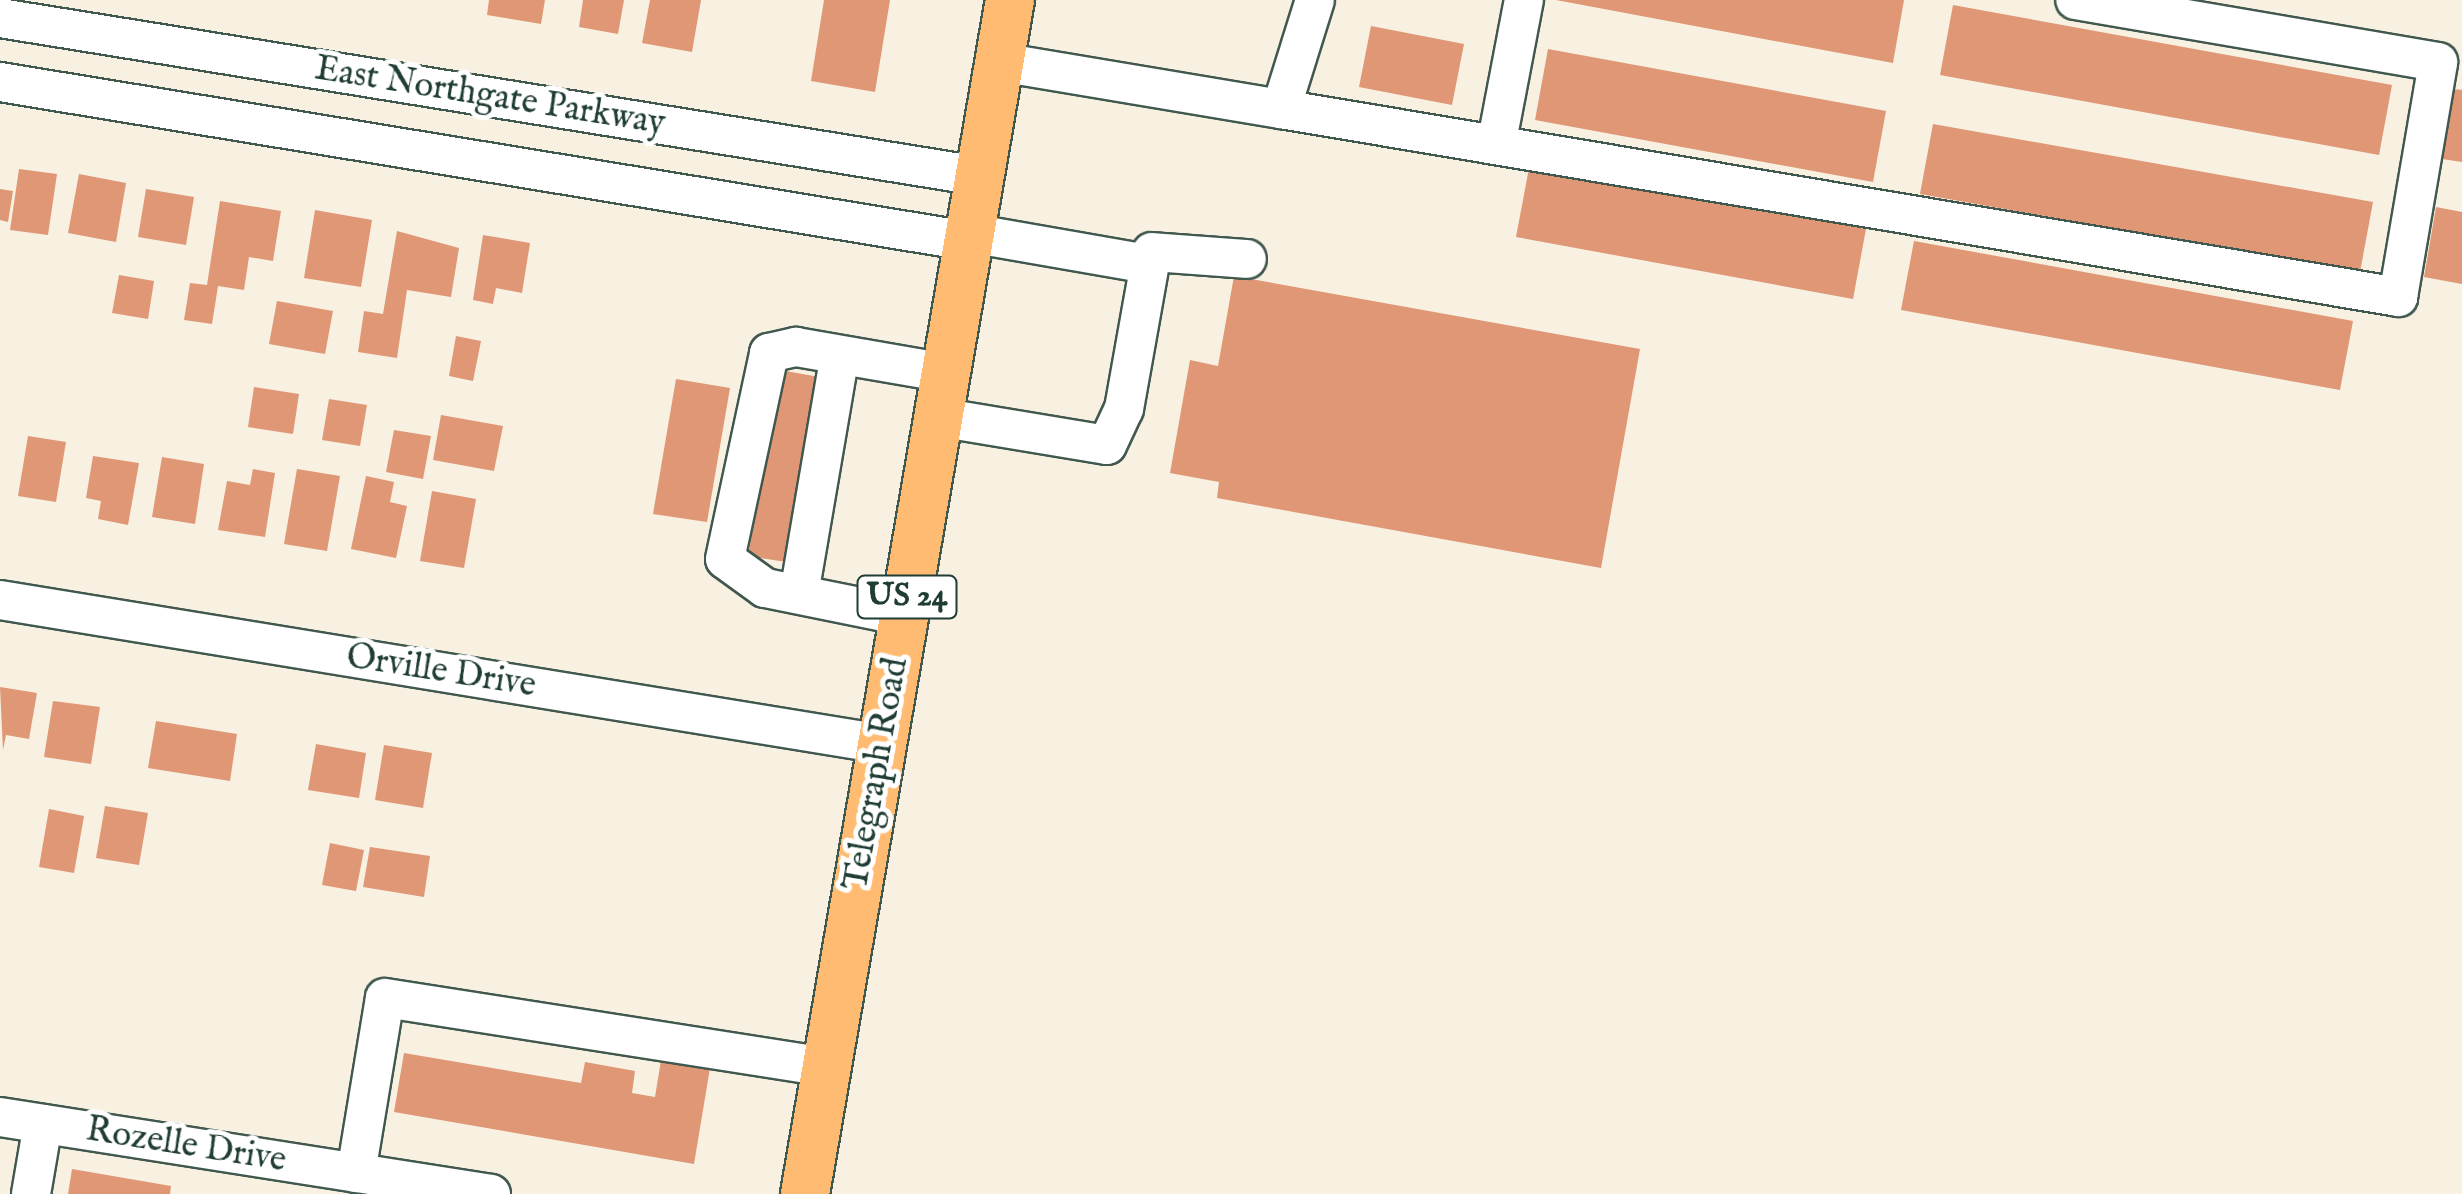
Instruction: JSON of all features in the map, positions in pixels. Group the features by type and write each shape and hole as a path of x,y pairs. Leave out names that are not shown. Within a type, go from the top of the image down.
{"main road":[{"name":"Telegraph Road","path":"805,1194 1010,0"}],"street":[{"path":"1280,109 1315,0"},
{"path":"1497,141 1524,0"},
{"path":"999,62 1497,141 2398,297 2438,62 2075,0"},
{"name":"East Northgate Parkway","path":"0,18 979,176"},
{"name":"East Northgate Parkway","path":"0,82 1148,264"},
{"path":"904,616 799,594 740,576 725,558 759,371 769,353 796,348 840,355 942,395 1107,445 1124,409 1152,252 1169,248 1247,260"},
{"path":"799,594 840,355"},
{"name":"Orville Drive","path":"0,600 882,744"},
{"path":"356,1173 385,998 827,1067"},
{"name":"Rozelle Drive","path":"0,1118 491,1194"},
{"path":"32,1194 43,1124"}],"building":[{"path":"489,0 545,0 541,24 487,15"},
{"path":"583,0 624,0 618,34 579,27"},
{"path":"650,0 701,0 692,52 642,43"},
{"path":"824,0 890,0 875,92 811,81"},
{"path":"1556,0 1904,0 1893,63"},
{"path":"1953,5 2392,85 2379,155 1940,75"},
{"path":"1371,26 1464,44 1452,105 1359,87"},
{"path":"1548,49 1886,111 1873,182 1535,120"},
{"path":"2454,89 2462,90 2462,162 2442,159"},
{"path":"1933,124 2373,202 2360,272 1920,194"},
{"path":"1529,168 1866,229 1853,299 1516,237"},
{"path":"19,169 57,174 48,235 10,230"},
{"path":"79,174 126,183 116,242 68,233"},
{"path":"0,189 13,191 8,222 0,220"},
{"path":"146,189 194,197 186,245 138,237"},
{"path":"220,201 281,211 273,261 249,257 244,290 218,286 212,324 184,320 190,283 207,285"},
{"path":"2436,207 2462,212 2462,284 2424,277"},
{"path":"315,210 372,220 361,287 304,278"},
{"path":"397,231 459,248 451,297 407,290 397,358 358,352 364,311 383,314"},
{"path":"483,235 530,243 522,293 496,288 493,304 473,300"},
{"path":"1914,241 2353,321 2340,390 1901,310"},
{"path":"119,275 154,281 148,319 112,313"},
{"path":"1234,276 1640,349 1601,568 1217,498 1219,482 1170,473 1190,360 1218,366"},
{"path":"277,301 333,311 325,354 269,344"},
{"path":"456,336 481,341 473,381 449,376"},
{"path":"780,370 825,378 793,563 748,556"},
{"path":"676,379 730,388 707,522 653,514"},
{"path":"254,387 299,394 293,434 248,427"},
{"path":"329,399 367,405 360,446 322,440"},
{"path":"441,415 503,426 494,471 433,460"},
{"path":"394,430 431,436 423,479 386,472"},
{"path":"28,436 66,442 56,502 18,496"},
{"path":"93,456 139,463 128,525 98,519 101,501 86,498"},
{"path":"162,457 204,464 195,524 152,517"},
{"path":"253,469 275,473 265,537 218,530 227,481 250,485"},
{"path":"297,469 340,476 327,551 284,544"},
{"path":"366,476 394,482 390,502 407,506 396,558 351,549"},
{"path":"432,491 476,499 464,568 420,561"},
{"path":"0,687 37,693 29,739 6,735 3,750"},
{"path":"53,701 100,707 91,764 44,757"},
{"path":"156,721 237,734 230,781 148,768"},
{"path":"316,744 366,753 359,798 308,790"},
{"path":"384,745 432,753 423,808 375,800"},
{"path":"105,806 148,813 139,865 96,858"},
{"path":"49,809 84,816 74,873 39,867"},
{"path":"330,843 364,850 356,891 322,885"},
{"path":"370,847 430,856 424,897 363,887"},
{"path":"663,1048 712,1056 694,1164 394,1112 404,1053 581,1083 585,1062 635,1071 632,1093 655,1097"},
{"path":"72,1169 171,1186 170,1194 68,1194"}]}
